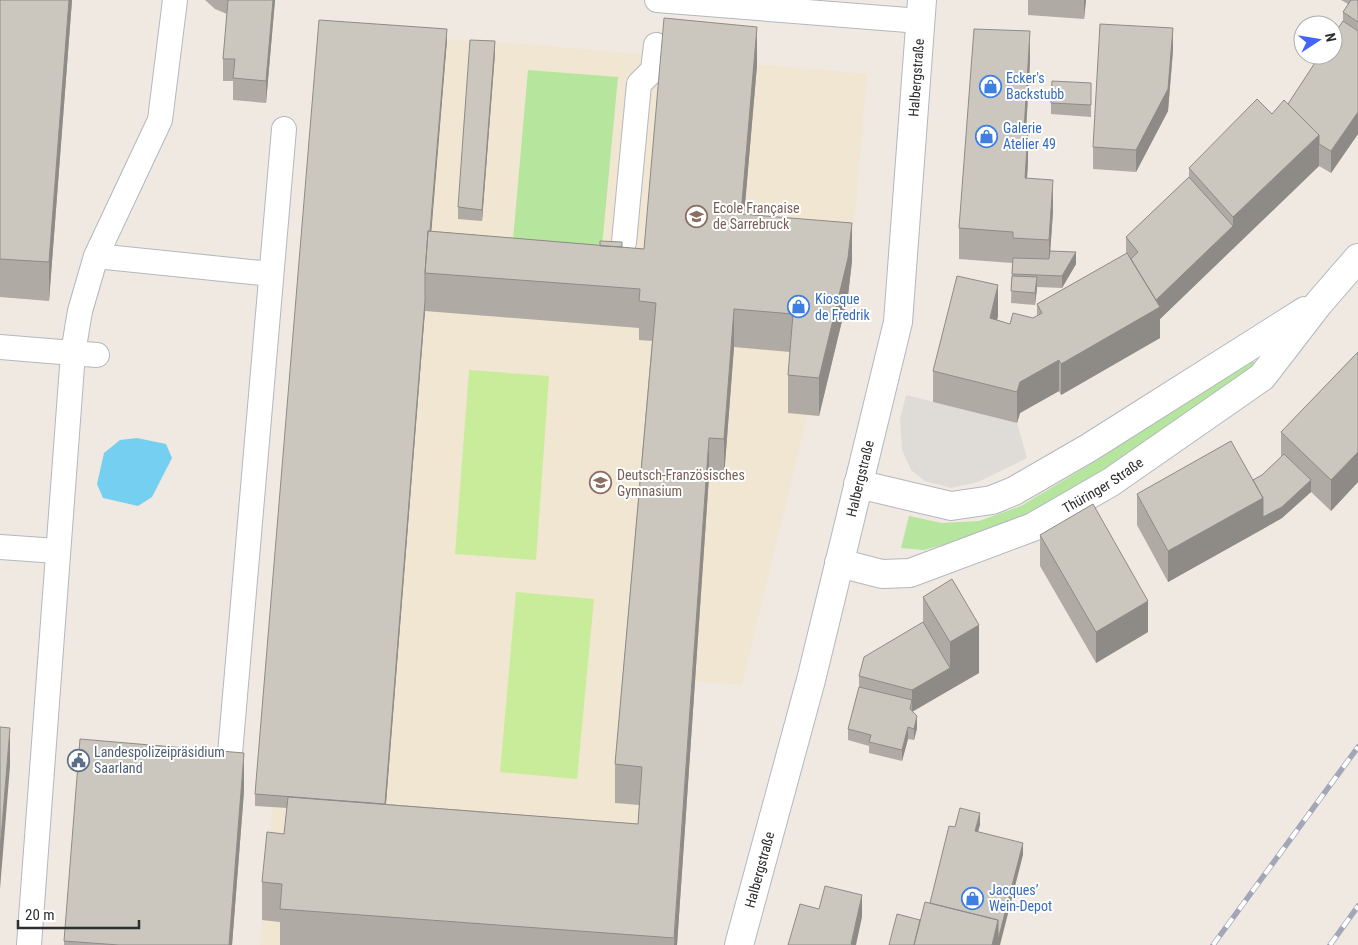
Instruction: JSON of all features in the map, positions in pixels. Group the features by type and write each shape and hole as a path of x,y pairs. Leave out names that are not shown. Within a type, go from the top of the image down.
{"street":[{"name":"Halbergstraße","path":"739,945 811,680 898,322 921,10"},
{"name":"Thüringer Straße","path":"839,563 882,574 910,574 1033,526 1111,482 1262,377 1319,303 1358,258"},
{"name":"Thüringer Straße","path":"858,484 951,506 992,500 1014,491 1090,447 1319,303"}],"lane":[{"path":"30,945 57,551 73,352 80,311 96,256 160,120 175,0"},
{"path":"657,0 921,10"},
{"path":"624,242 638,84 653,70 656,44"},
{"path":"229,766 284,129"},
{"path":"96,256 271,274"},
{"path":"0,347 97,355"},
{"path":"0,547 57,551"}],"shaded area":[{"name":"Deutsch-Französisches Gymnasium","path":"447,40 524,44 867,74 848,296 819,416 807,416 742,685 694,681 676,945 260,945 272,808 385,816"},
{"path":"906,395 1017,423 1027,458 978,482 951,488 925,481 911,470 902,450 900,419"}],"green space":[{"path":"528,70 618,77 602,246 513,240"},
{"path":"1251,358 1256,365 1104,470 1024,516 950,543 924,550 901,548 909,516 942,523 979,521 1021,506 1099,459"},
{"path":"469,370 549,376 536,560 455,554"},
{"path":"516,592 594,599 577,779 500,772"}],"water":[{"path":"137,438 166,444 172,458 152,497 138,506 103,498 97,484 104,453 120,440"}],"building":[{"path":"0,0 69,0 49,262 0,259"},
{"path":"228,0 273,0 266,81 233,78 235,59 223,59"},
{"path":"1351,0 1358,0 1358,22 1343,12"},
{"path":"664,18 757,27 741,214 852,223 848,258 819,378 788,375 793,314 734,309 724,439 709,438 674,938 280,909 282,884 262,882 267,832 284,834 288,797 638,824 642,767 615,764 656,303 639,301 640,289 425,273 428,231 644,249"},
{"path":"319,20 447,29 430,231 428,231 425,301 385,804 255,794"},
{"path":"1343,21 1358,31 1358,112 1331,151 1319,144 1319,135 1288,104 1313,65 1343,65"},
{"path":"1100,24 1173,28 1168,89 1136,150 1093,147"},
{"path":"974,29 1030,31 1024,131 1028,131 1025,178 1053,180 1049,240 1013,238 1013,232 959,228"},
{"path":"470,40 495,41 482,210 458,207"},
{"path":"1052,81 1091,83 1091,105 1051,103"},
{"path":"1257,99 1272,114 1284,100 1319,135 1233,217 1189,168"},
{"path":"1189,177 1233,226 1156,300 1131,259 1138,252 1126,237"},
{"path":"600,241 622,242 622,247 600,246"},
{"path":"1050,251 1076,252 1062,276 1012,274 1013,258 1049,259"},
{"path":"1127,253 1160,307 1061,364 1059,360 1020,382 1017,392 933,371 957,276 998,285 990,318 1010,324 1013,313 1033,318 1042,313 1037,304"},
{"path":"1012,276 1037,277 1035,293 1011,291"},
{"path":"1358,352 1358,452 1331,480 1281,432"},
{"path":"1231,441 1263,498 1168,551 1137,494"},
{"path":"1284,454 1311,480 1282,507 1263,517 1263,498 1253,480 1262,475"},
{"path":"1093,504 1148,601 1096,632 1040,535"},
{"path":"952,579 979,625 950,642 923,597"},
{"path":"923,622 950,668 912,690 859,676 864,657"},
{"path":"859,687 912,700 910,709 917,716 914,729 908,727 902,750 869,742 871,735 848,729"},
{"path":"0,727 10,728 0,851"},
{"path":"80,739 244,753 229,945 119,945 64,941"},
{"path":"960,808 980,813 975,831 1023,843 998,940 998,920 930,903 949,826 955,827"},
{"path":"825,886 862,895 851,944 853,945 788,945 800,904 819,909"},
{"path":"925,902 998,920 992,945 914,945"},
{"path":"897,914 920,920 914,945 889,945"}],"railway":[{"path":"1213,945 1358,747"},
{"path":"1330,945 1358,906"}],"place":[{"name":"Ecker's Backstubb","path":"990,86"},
{"name":"Galerie Atelier 49","path":"987,136"},
{"name":"Ecole Française de Sarrebruck","path":"697,216"},
{"name":"Kiosque de Fredrik","path":"799,307"},
{"name":"Deutsch-Französisches Gymnasium","path":"601,483"},
{"name":"Landespolizeipräsidium Saarland","path":"78,760"},
{"name":"Jacques’ Wein-Depot","path":"973,898"}]}
